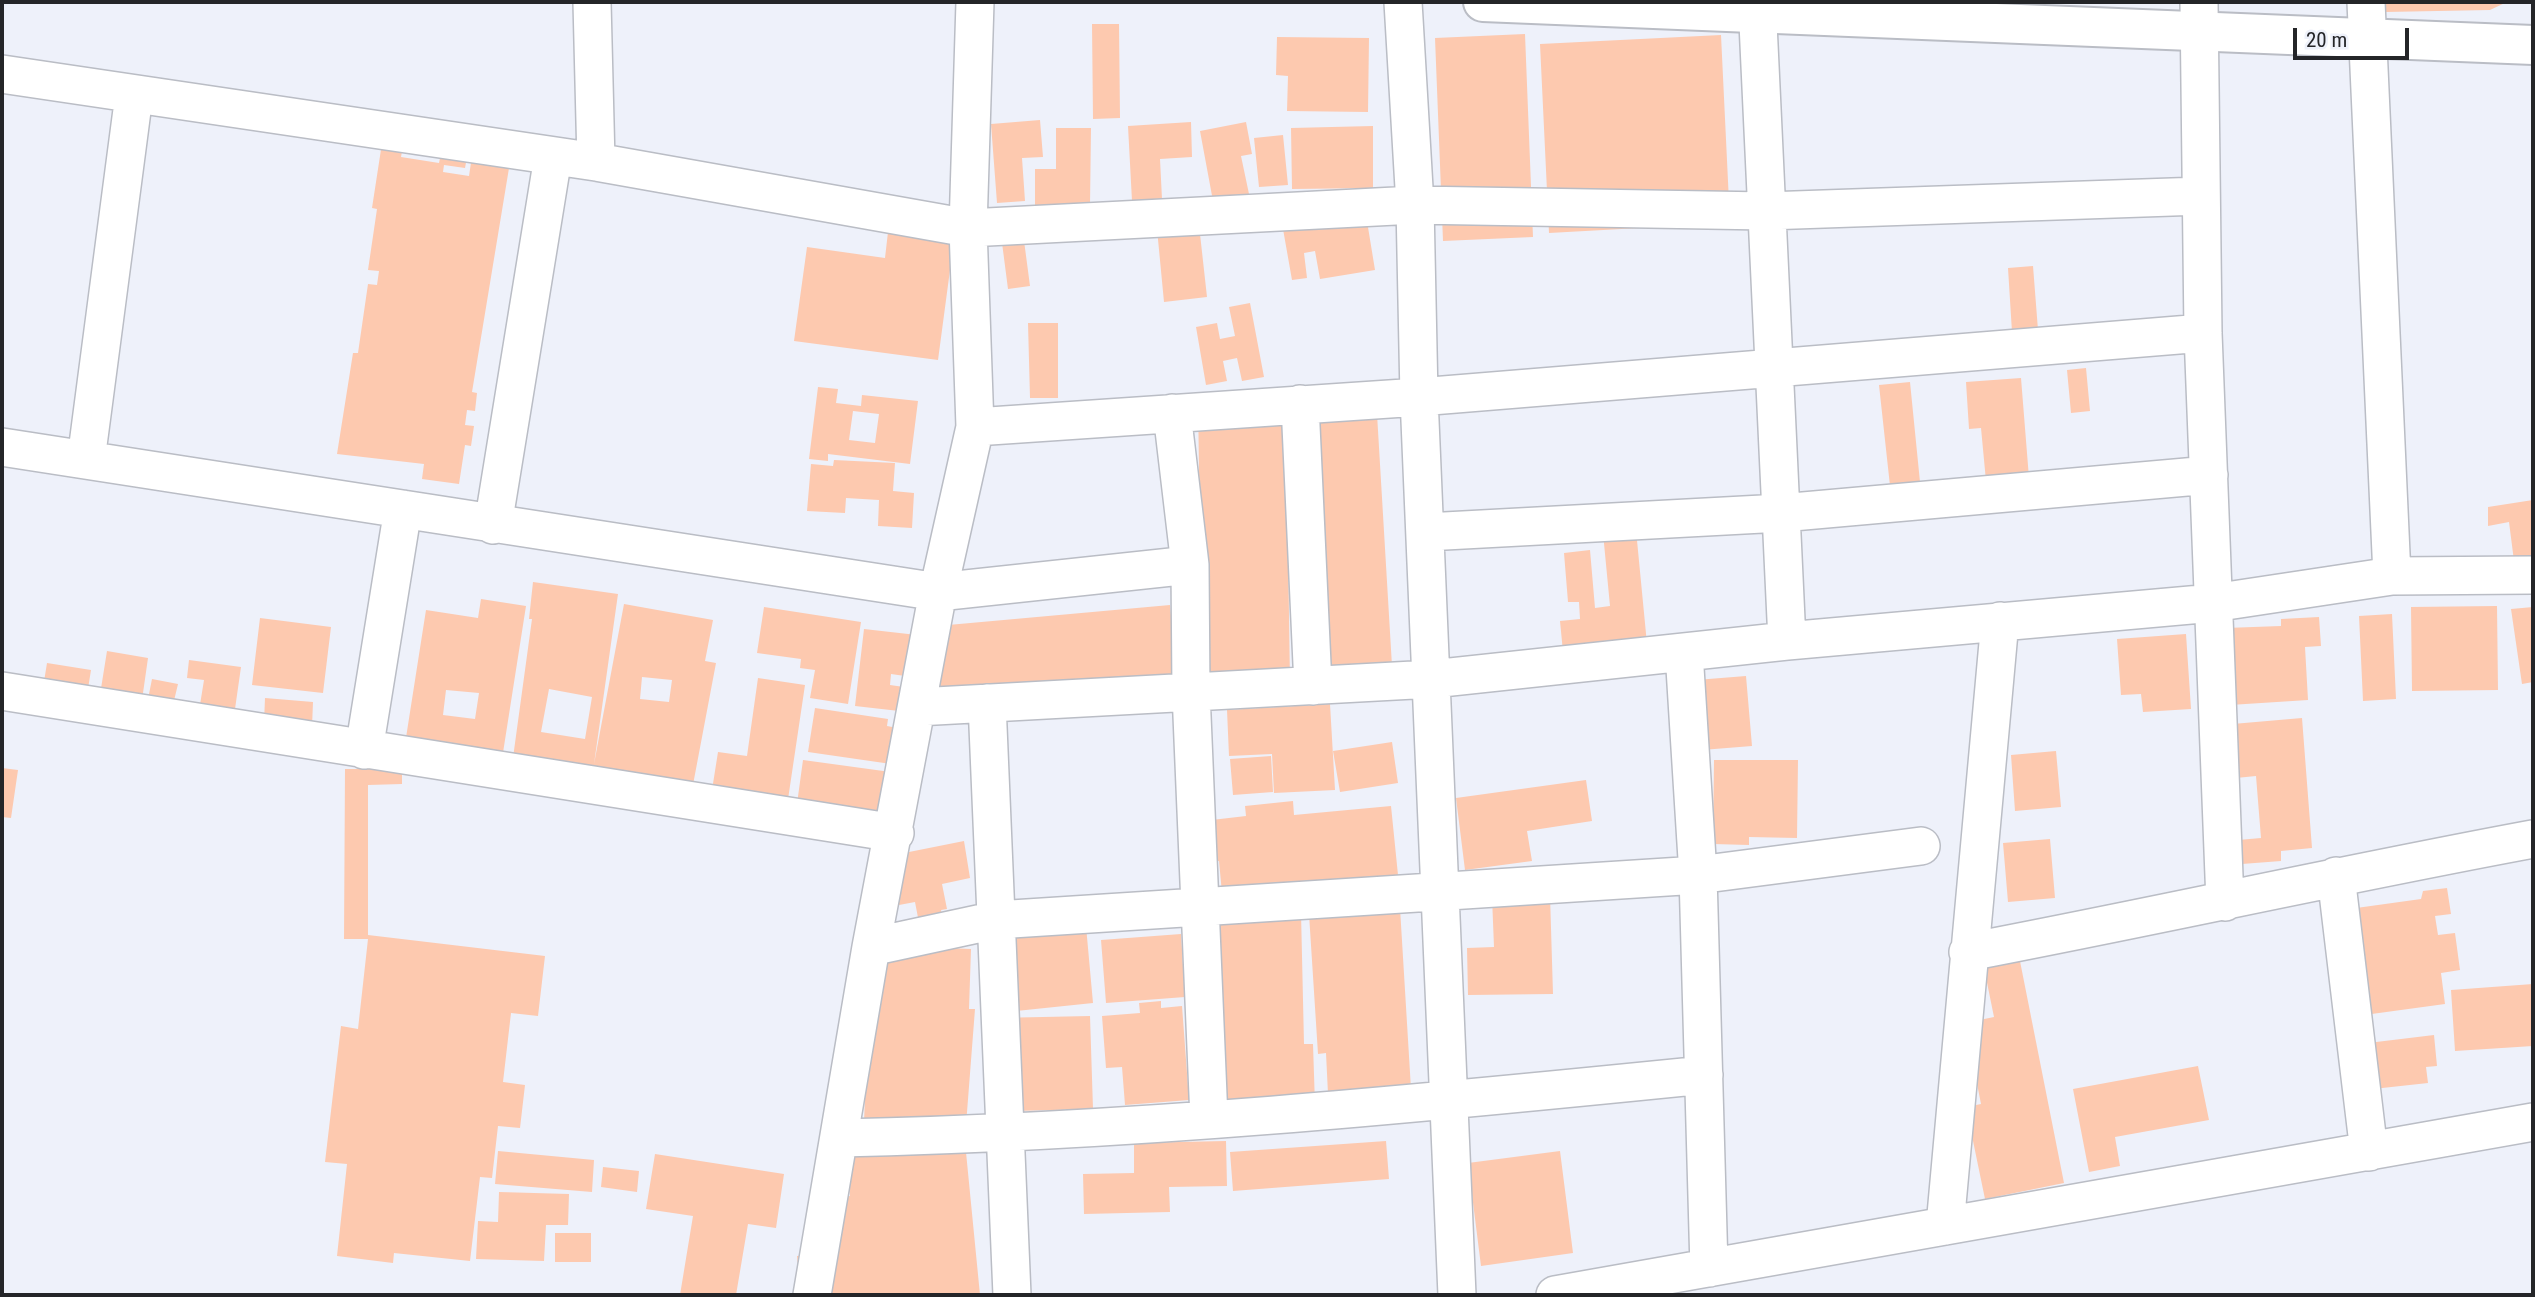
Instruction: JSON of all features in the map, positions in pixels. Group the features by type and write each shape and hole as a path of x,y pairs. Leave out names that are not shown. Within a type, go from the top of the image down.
{"street":[{"path":"592,2 596,162"},
{"path":"812,1295 871,947 895,833 938,592 975,427 968,228 975,2"},
{"path":"1404,2 1415,205 1419,397 1457,1295"},
{"path":"1483,2 2366,20 2533,45"},
{"path":"1757,7 1787,641"},
{"path":"2199,17 2203,333 2225,902"},
{"path":"2366,20 2392,576"},
{"path":"2,74 596,162 968,228 1415,205 1766,211 2201,196"},
{"path":"86,460 134,95"},
{"path":"493,525 553,157"},
{"path":"975,427 1419,397 2203,333"},
{"path":"1300,404 1313,686"},
{"path":"1172,413 1190,565 1191,692 1209,1119"},
{"path":"2,447 938,592 1190,565"},
{"path":"1426,532 1781,513 2209,475"},
{"path":"364,750 403,509"},
{"path":"917,707 1432,680 1787,641 2213,603 2392,576 2533,575"},
{"path":"1945,1226 2000,621"},
{"path":"1684,652 1698,875 1709,1268"},
{"path":"2,691 895,833"},
{"path":"988,703 1012,1295"},
{"path":"1968,952 2225,902 2336,876 2533,839"},
{"path":"871,947 996,920 1698,875 1921,846"},
{"path":"2336,876 2369,1152"},
{"path":"840,1138 1005,1135 1449,1100 1704,1075"},
{"path":"1555,1295 2533,1122"}],"building":[{"path":"2385,2 2507,2 2490,10 2385,12"},
{"path":"1092,24 1119,24 1120,118 1093,119"},
{"path":"1525,34 1533,237 1443,241 1435,38"},
{"path":"1721,35 1730,223 1549,233 1540,44"},
{"path":"1277,37 1369,38 1368,112 1287,111 1288,76 1276,75"},
{"path":"1040,120 1043,157 1022,158 1025,201 997,203 991,124"},
{"path":"1191,122 1192,157 1160,159 1162,199 1132,201 1128,126"},
{"path":"1246,122 1252,154 1241,156 1249,194 1213,201 1200,131"},
{"path":"1373,126 1373,188 1292,189 1291,128"},
{"path":"1056,128 1091,128 1090,205 1035,206 1035,169 1056,169"},
{"path":"1283,135 1288,185 1259,187 1254,138"},
{"path":"382,143 403,146 401,157 439,163 441,153 467,157 465,168 444,165 443,172 469,176 472,156 510,162 472,392 477,393 475,411 467,410 465,425 474,426 471,446 465,445 459,484 422,479 424,464 337,454 353,353 358,353 368,284 377,285 379,271 368,270 377,209 372,208"},
{"path":"1366,215 1375,270 1320,279 1315,251 1304,253 1307,278 1292,280 1283,229"},
{"path":"1199,225 1207,297 1164,302 1157,229"},
{"path":"888,232 954,240 938,360 794,341 807,247 885,258"},
{"path":"1023,233 1030,286 1008,289 1001,235"},
{"path":"2033,266 2038,330 2012,332 2008,268"},
{"path":"1250,303 1264,377 1242,381 1237,358 1223,361 1227,381 1206,385 1196,327 1217,323 1220,339 1235,336 1229,307"},
{"path":"1028,323 1058,323 1058,398 1030,398"},
{"path":"2086,368 2090,411 2071,413 2067,370"},
{"path":"2021,378 2029,478 1986,481 1981,428 1969,429 1966,382"},
{"path":"1910,382 1921,492 1891,495 1879,385"},
{"path":"818,387 838,389 836,403 861,406 862,395 918,401 910,464 828,454 828,461 809,459","holes":["853,411 879,414 875,443 849,440"]},
{"path":"1376,397 1392,666 1307,671 1291,403"},
{"path":"1198,399 1286,413 1290,683 1202,684"},
{"path":"834,460 895,463 893,491 914,493 912,528 878,526 879,500 846,498 845,513 807,511 811,464 833,466"},
{"path":"2533,500 2533,560 2514,561 2509,522 2488,526 2488,507"},
{"path":"1636,530 1647,644 1563,652 1560,621 1580,619 1579,602 1568,602 1564,553 1590,550 1595,608 1610,606 1603,533"},
{"path":"533,582 618,594 594,764 624,604 713,620 705,661 716,663 692,790 512,765 532,619 529,619","holes":["642,677 672,680 669,702 640,699","549,689 592,697 585,739 541,732"]},
{"path":"481,599 526,606 502,759 405,744 426,610 478,618","holes":["446,690 479,693 475,719 443,715"]},
{"path":"1170,605 1178,692 933,715 926,627"},
{"path":"2497,606 2498,690 2412,691 2411,607"},
{"path":"764,607 861,622 848,704 810,698 815,670 800,668 801,659 757,653"},
{"path":"2533,607 2533,682 2522,684 2511,609"},
{"path":"2392,614 2396,699 2363,701 2359,616"},
{"path":"2319,617 2321,646 2305,647 2308,700 2230,705 2226,628 2281,626 2281,619"},
{"path":"260,618 331,627 323,693 252,685"},
{"path":"864,629 917,635 912,677 891,674 890,685 911,688 908,712 855,706"},
{"path":"2186,634 2191,709 2143,712 2141,694 2121,695 2117,639"},
{"path":"107,651 148,658 141,707 99,701"},
{"path":"189,660 241,667 234,716 199,711 204,680 187,678"},
{"path":"47,663 91,670 86,701 42,694"},
{"path":"1746,676 1752,746 1702,750 1696,680"},
{"path":"758,678 805,685 787,806 712,790 718,752 747,756"},
{"path":"152,679 178,684 172,709 147,704"},
{"path":"265,698 313,702 312,727 264,723"},
{"path":"1330,704 1335,790 1274,793 1272,754 1229,756 1227,710"},
{"path":"815,708 888,719 887,726 903,729 898,765 808,752"},
{"path":"2302,718 2312,848 2281,851 2281,861 2229,865 2227,841 2261,838 2256,776 2226,779 2221,725"},
{"path":"1392,742 1398,783 1340,792 1333,751"},
{"path":"2056,751 2061,807 2015,811 2011,755"},
{"path":"1271,756 1273,792 1233,795 1230,759"},
{"path":"803,760 898,773 890,824 796,811"},
{"path":"1714,760 1798,760 1797,838 1749,837 1749,845 1713,844"},
{"path":"2,768 18,770 11,818 2,817"},
{"path":"345,769 402,769 402,784 368,785 368,935 545,956 538,1016 511,1013 503,1082 525,1085 520,1128 498,1126 492,1178 480,1177 470,1261 394,1253 393,1263 337,1256 347,1164 325,1162 341,1026 358,1029 368,939 344,939"},
{"path":"1586,780 1592,821 1527,831 1532,861 1465,870 1456,798"},
{"path":"1293,801 1294,815 1391,806 1398,875 1222,893 1219,861 1207,863 1203,821 1246,816 1245,806"},
{"path":"2050,839 2055,898 2008,902 2003,843"},
{"path":"964,841 970,878 942,884 947,909 941,910 944,923 920,928 915,902 899,905 889,856"},
{"path":"2447,888 2451,914 2435,916 2438,935 2455,933 2460,970 2441,973 2445,1004 2357,1016 2342,910 2421,899 2423,891"},
{"path":"1550,895 1553,994 1468,995 1467,948 1494,947 1492,897"},
{"path":"1400,908 1411,1089 1328,1094 1326,1053 1318,1054 1309,914"},
{"path":"1301,912 1304,1044 1313,1044 1315,1105 1219,1107 1214,915"},
{"path":"1086,926 1093,1003 997,1013 990,936"},
{"path":"1181,934 1185,997 1106,1003 1101,940"},
{"path":"872,945 971,949 969,1009 975,1009 966,1125 864,1121"},
{"path":"2017,946 2064,1183 1985,1199 1966,1107 1981,1104 1965,1023 1994,1017 1981,953"},
{"path":"2533,984 2533,1046 2455,1051 2451,990"},
{"path":"1161,1001 1161,1008 1182,1006 1189,1100 1125,1105 1122,1067 1106,1068 1102,1016 1140,1013 1139,1003"},
{"path":"1090,1016 1093,1109 1014,1111 995,1018"},
{"path":"2434,1035 2437,1066 2426,1067 2428,1083 2373,1089 2368,1043"},
{"path":"2198,1066 2209,1120 2115,1137 2120,1166 2089,1172 2073,1089"},
{"path":"1226,1141 1227,1186 1169,1187 1170,1212 1084,1214 1083,1174 1134,1173 1134,1143"},
{"path":"1386,1141 1389,1179 1233,1191 1230,1152"},
{"path":"965,1142 980,1295 801,1295 797,1256 836,1253 830,1198 850,1196 845,1154"},
{"path":"498,1151 594,1160 592,1192 495,1184"},
{"path":"1560,1151 1573,1253 1481,1266 1468,1163"},
{"path":"655,1154 784,1174 776,1228 748,1224 736,1295 680,1295 693,1216 646,1209"},
{"path":"603,1167 639,1171 637,1192 601,1187"},
{"path":"499,1192 569,1194 568,1225 546,1225 544,1261 476,1259 478,1221 498,1222"},
{"path":"555,1233 591,1233 591,1262 555,1262"}]}
